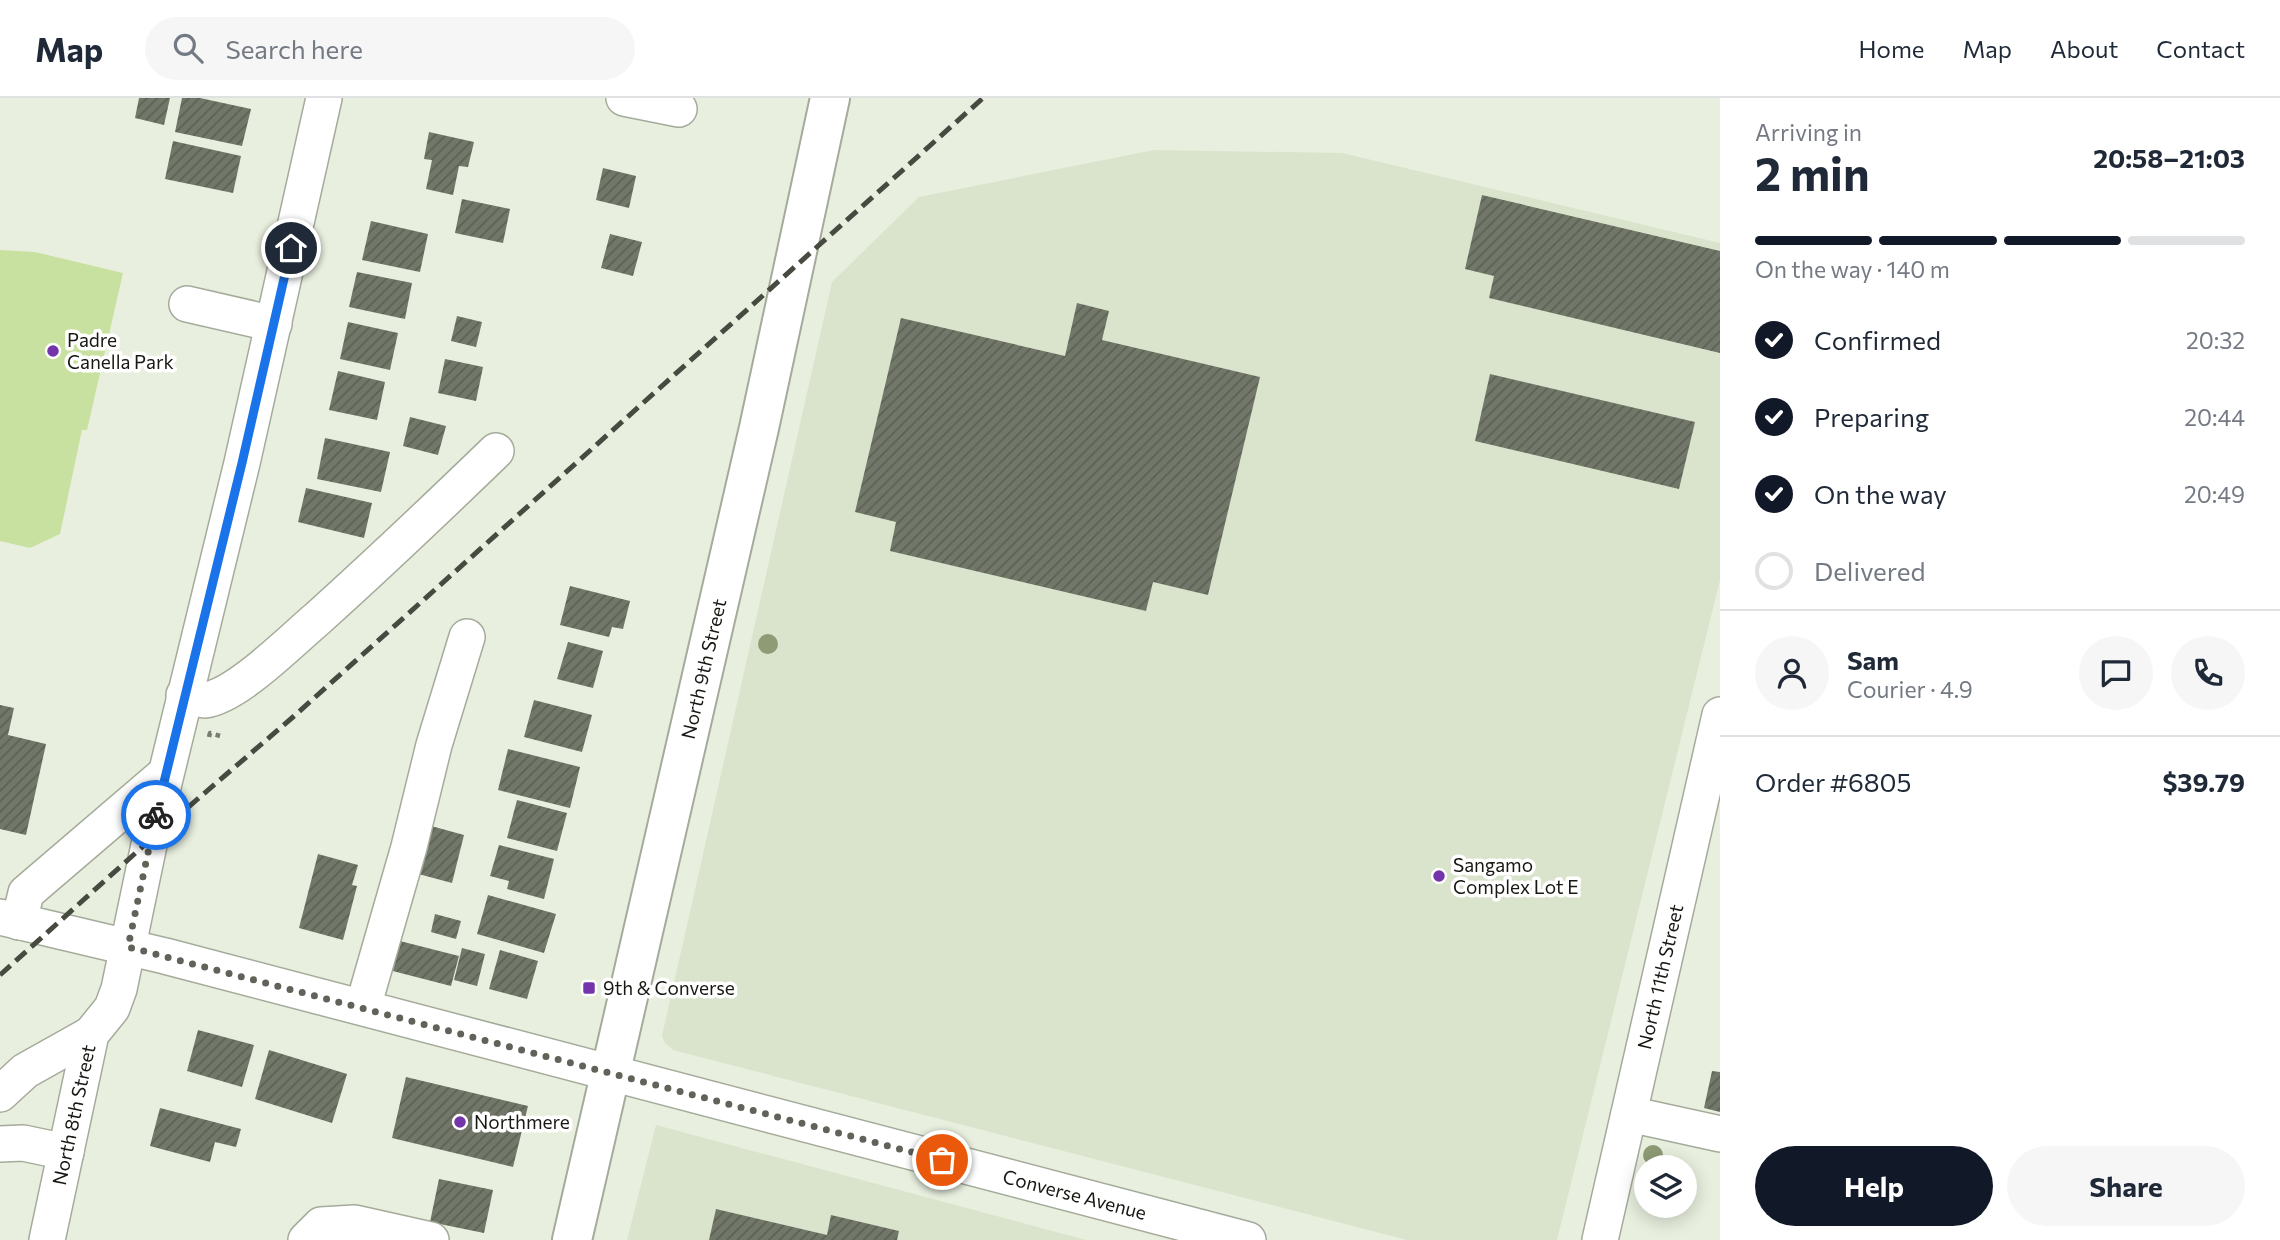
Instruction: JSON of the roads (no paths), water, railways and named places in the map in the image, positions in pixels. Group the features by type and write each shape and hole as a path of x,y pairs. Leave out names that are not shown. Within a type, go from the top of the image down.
{"main road":[{"name":"North 9th Street","path":"572,1240 759,428 830,98"}],"street":[{"name":"North 8th Street","path":"47,1240 91,1034 111,1008 119,989 165,774 274,324 324,98"},
{"path":"624,98 679,109"},
{"path":"187,304 274,324"},
{"path":"184,695 204,700 218,695 236,686 265,664 379,563 496,451"},
{"path":"363,1007 409,847 434,745 467,637"},
{"name":"North 11th Street","path":"1600,1240 1629,1114 1708,824 1720,715"},
{"path":"9,919 26,893 165,774"},
{"name":"Converse Avenue","path":"9,919 363,1007 1248,1240"},
{"path":"0,1094 25,1071 91,1034"},
{"path":"1629,1114 1720,1134"},
{"path":"0,1144 23,1143 66,1152"},
{"path":"306,1240 321,1225 355,1223 430,1240"}],"railway":[{"path":"0,975 150,840 293,717 983,98"}],"place":[{"name":"Padre Canella Park","path":"53,351"},
{"name":"Sangamo Complex Lot E","path":"1439,876"},
{"name":"9th & Converse","path":"589,988"},
{"name":"Northmere","path":"460,1122"}]}
